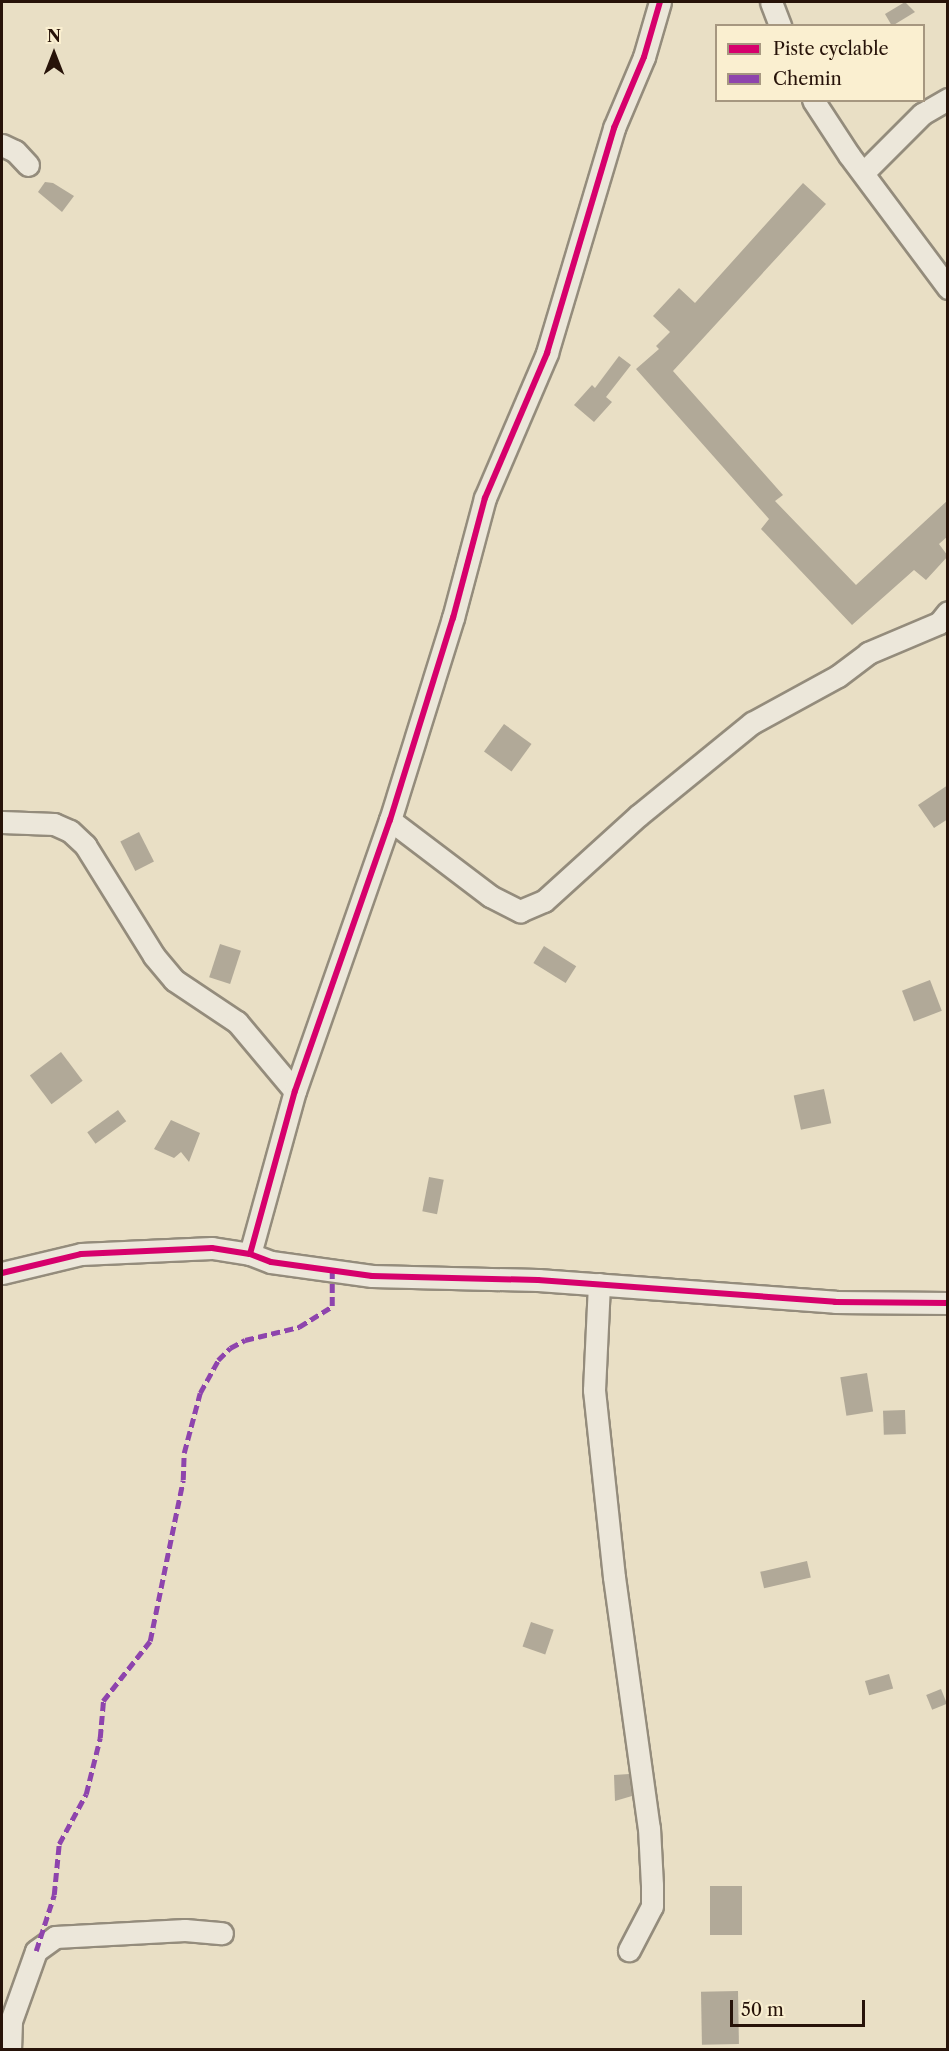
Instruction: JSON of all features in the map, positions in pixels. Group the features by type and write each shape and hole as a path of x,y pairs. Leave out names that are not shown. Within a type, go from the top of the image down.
{"street":[{"path":"250,1254 295,1091 390,820 453,618 485,498 547,353 614,128 644,57 660,2"},
{"path":"771,2 779,24"},
{"path":"864,172 922,114 948,99"},
{"path":"814,102 948,288"},
{"path":"2,145 15,151 28,165"},
{"path":"390,820 490,896 520,911 544,901 639,815 752,723 837,676 868,652 939,623 948,612"},
{"path":"2,822 54,824 70,831 85,845 154,957 174,980 237,1022 295,1091"},
{"path":"2,1273 81,1254 212,1248 250,1254 271,1262 372,1276 599,1284 756,1298 948,1303"},
{"path":"599,1284 595,1401 614,1577 650,1828 652,1906 629,1950"},
{"path":"10,2049 11,2021 36,1951 55,1937 185,1930 222,1933"}],"building":[{"path":"905,2 915,12 895,24 891,24 885,14"},
{"path":"45,182 53,183 74,196 62,212 38,192"},
{"path":"803,183 826,204 673,371 783,495 775,501 856,585 948,500 948,536 939,544 948,556 926,580 914,570 852,625 761,529 769,519 636,369 659,349 656,346 670,332 653,316 679,288 695,303"},
{"path":"619,356 631,365 606,397 612,402 594,422 574,405 592,385 595,388"},
{"path":"504,724 532,744 512,771 484,752"},
{"path":"948,785 948,819 934,828 918,805"},
{"path":"139,832 154,861 135,871 120,842"},
{"path":"220,944 241,951 230,984 209,977"},
{"path":"544,946 576,966 566,983 533,963"},
{"path":"930,980 942,1011 914,1022 902,991"},
{"path":"61,1052 83,1081 52,1104 30,1075"},
{"path":"824,1089 831,1123 801,1130 794,1095"},
{"path":"118,1110 126,1121 95,1144 87,1132"},
{"path":"171,1120 200,1133 189,1162 181,1152 174,1158 154,1149"},
{"path":"429,1177 444,1180 437,1214 422,1211"},
{"path":"867,1373 873,1412 846,1416 840,1377"},
{"path":"905,1410 906,1434 884,1435 883,1411"},
{"path":"807,1561 811,1578 764,1588 760,1572"},
{"path":"531,1622 554,1630 545,1654 523,1647"},
{"path":"889,1674 893,1688 869,1695 865,1681"},
{"path":"941,1689 947,1704 932,1710 926,1695"},
{"path":"629,1774 632,1796 615,1801 614,1775"},
{"path":"710,1886 742,1886 742,1935 710,1935"},
{"path":"738,1991 739,2044 702,2045 701,1992"}],"marked path":[{"path":"36,1951 54,1895 59,1844 86,1794 100,1738 103,1701 150,1641 183,1480 184,1453 200,1393 218,1360 230,1348 245,1340 299,1327 332,1306 332,1270"}],"cycle path":[{"path":"250,1254 295,1091 390,820 453,618 485,498 547,353 614,128 644,57 660,2"},
{"path":"2,1273 81,1254 212,1248 250,1254 271,1262 372,1276 538,1280 835,1302 948,1303"}]}
